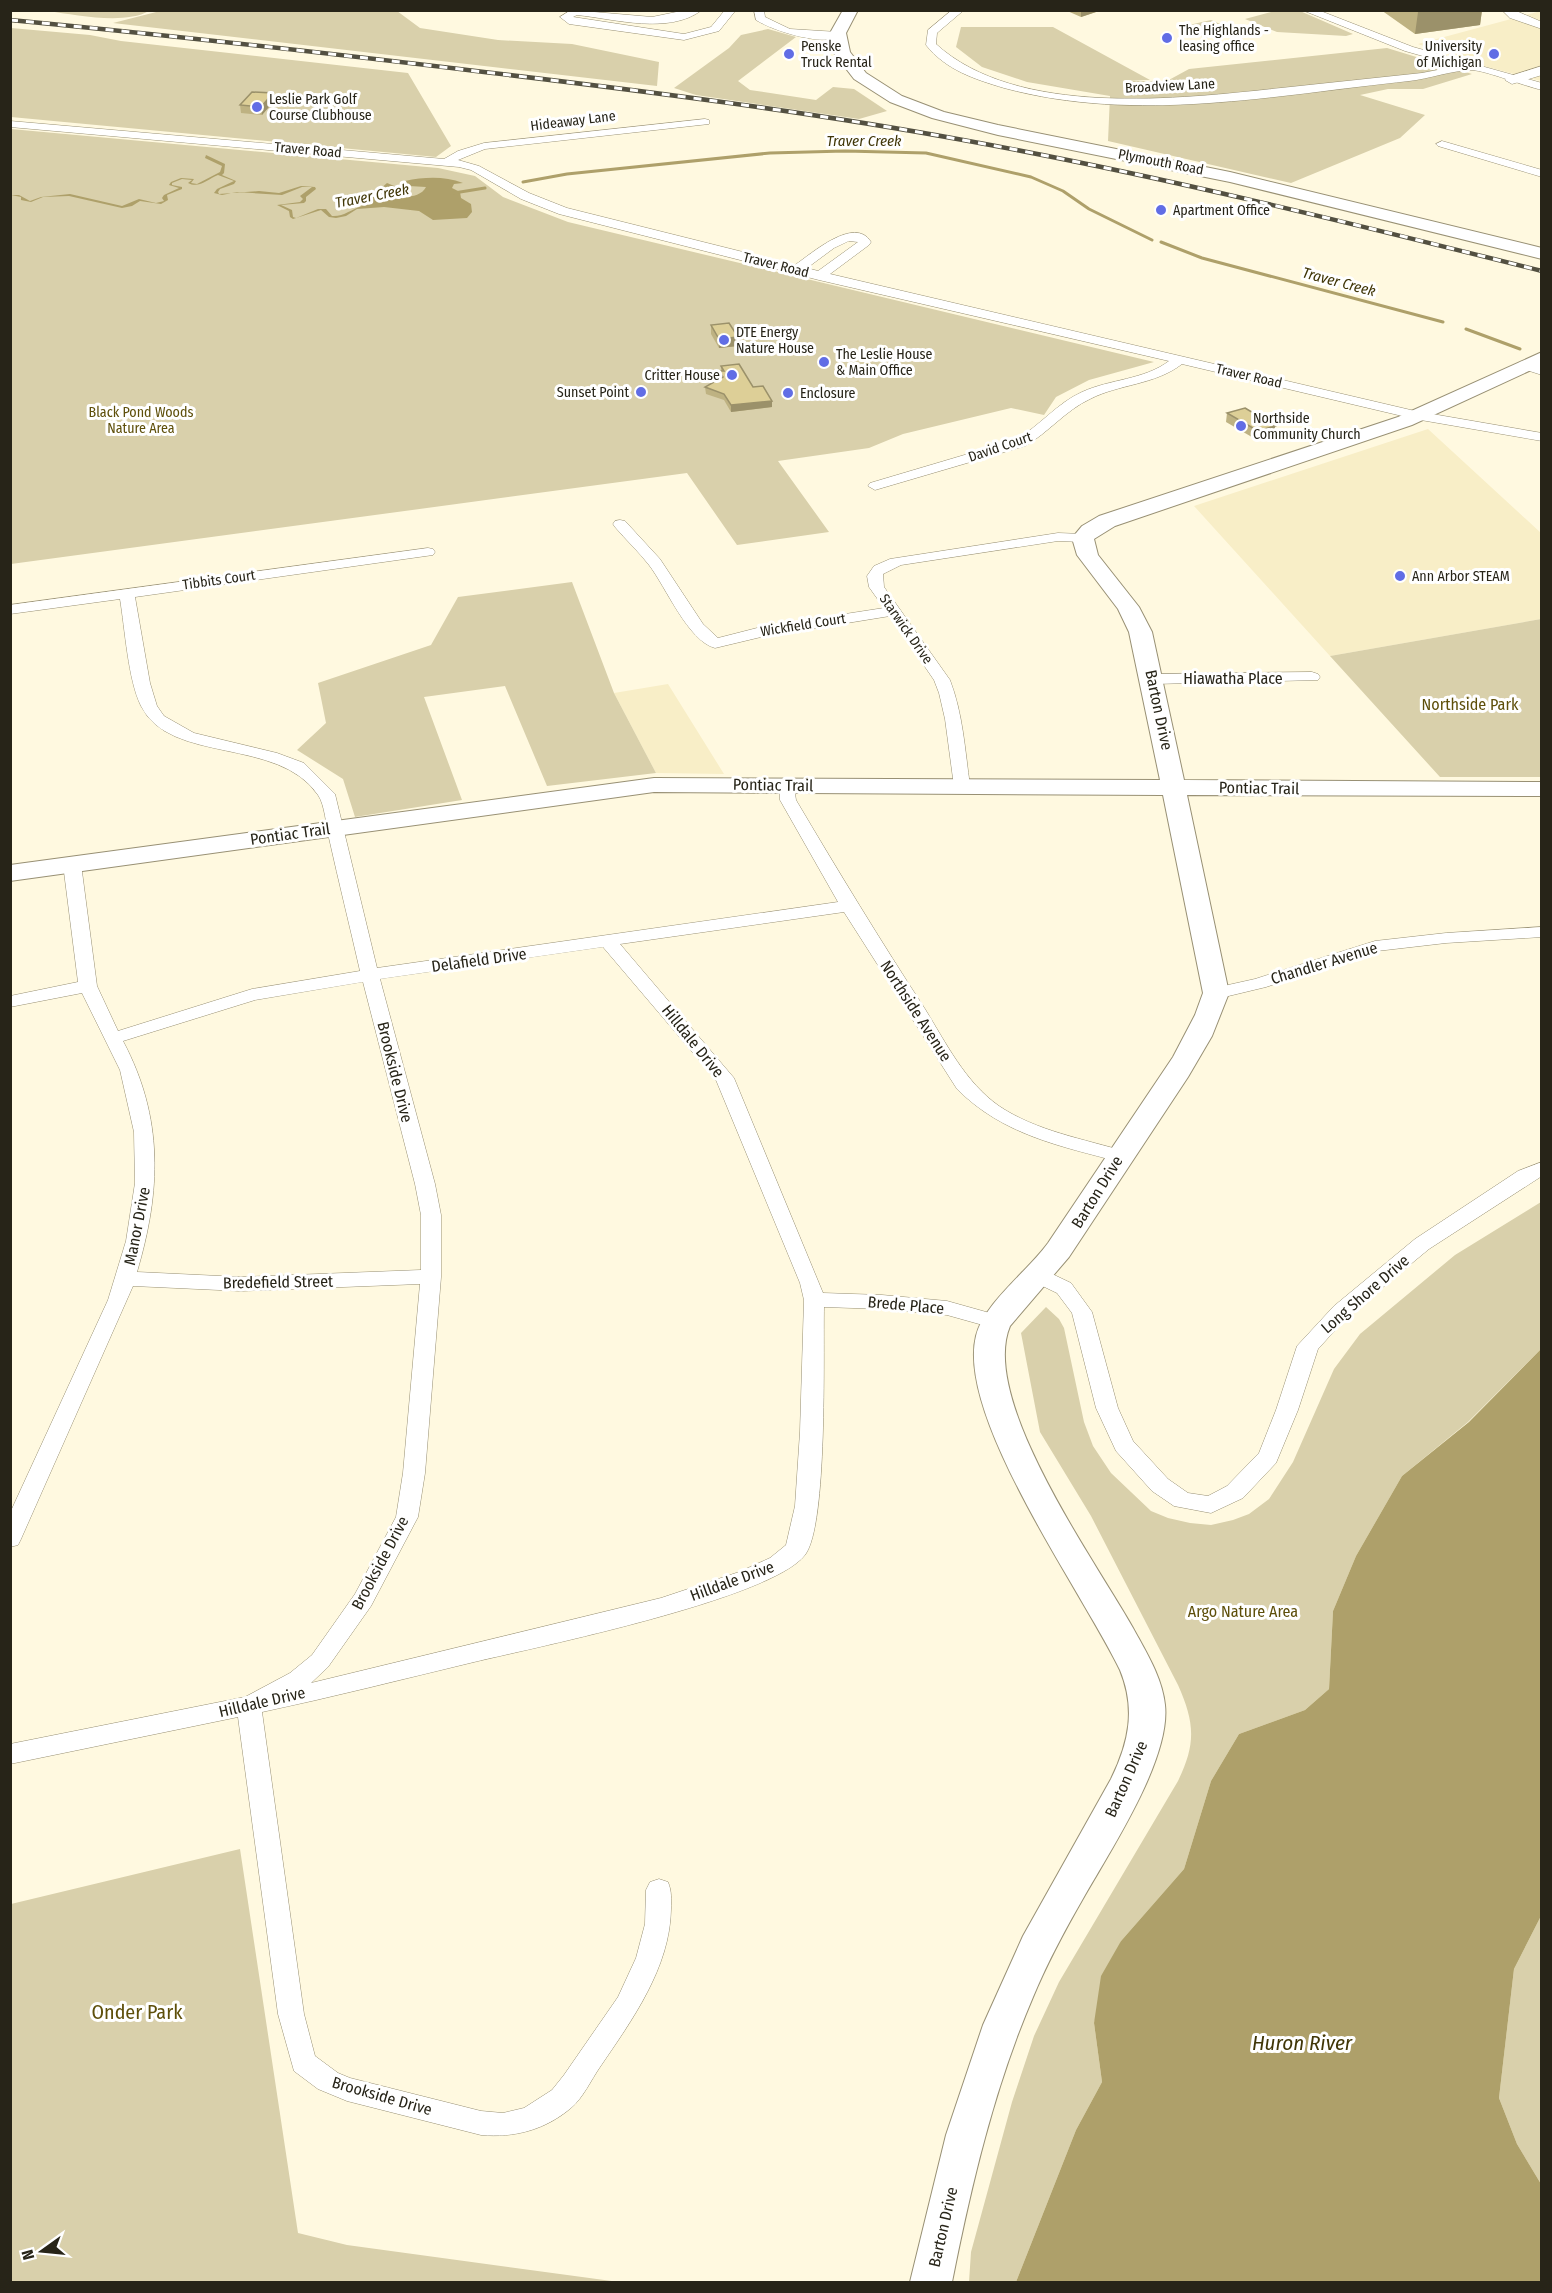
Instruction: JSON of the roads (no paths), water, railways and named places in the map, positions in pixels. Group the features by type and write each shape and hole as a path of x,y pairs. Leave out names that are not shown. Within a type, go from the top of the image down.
{"main road":[{"path":"838,34 851,10"},
{"name":"Plymouth Road","path":"838,34 842,53 860,76 896,99 938,116 1230,177 1542,254"},
{"path":"1083,538 1107,521 1415,415 1536,365"},
{"name":"Barton Drive","path":"931,2283 959,2159 986,2066 1027,1968 1086,1862 1140,1754 1148,1719 1148,1702 1138,1670 1109,1612 1026,1471 1009,1436 996,1400 988,1351 997,1322 1039,1276 1075,1228 1185,1060 1210,1012 1216,993 1153,679 1138,624 1122,598 1088,555 1082,545 1083,538"},
{"name":"Pontiac Trail","path":"10,873 654,785 1542,789"}],"street":[{"path":"697,10 687,15 652,20 576,12 565,17 573,22 684,37 715,29 731,10"},
{"path":"759,10 760,18 768,24 797,34 838,34"},
{"name":"Broadview Lane","path":"959,10 932,32 931,45 949,62 966,72 1004,84 1109,102 1130,104 1185,102 1422,76 1468,68"},
{"path":"1307,10 1379,39 1468,68 1542,87"},
{"path":"1507,10 1514,16 1542,26"},
{"path":"1512,80 1542,70"},
{"name":"Hideaway Lane","path":"448,162 462,153 484,146 705,122"},
{"name":"Traver Road","path":"10,124 448,162 475,168 515,192 563,210 819,276 1415,415 1542,436"},
{"path":"1442,144 1542,174"},
{"path":"797,270 843,237 858,236 864,240 865,242 819,276"},
{"name":"David Court","path":"875,486 1020,443 1036,436 1077,400 1086,395 1165,371 1179,360"},
{"path":"620,524 655,562 697,627 715,643 706,656"},
{"name":"Starwick Drive","path":"962,786 954,725 942,680 892,611 873,578 877,570 887,565 1058,537 1083,538"},
{"name":"Tibbits Court","path":"10,610 428,552"},
{"name":"Brookside Drive","path":"127,593 142,683 149,706 158,718 189,737 271,756 298,766 327,794 337,828 370,975 425,1184 432,1245 431,1277 414,1473 406,1517 363,1600 320,1661 298,1680 249,1706 264,1826 296,2039 303,2063 328,2081 347,2089 481,2122 503,2125 518,2123 534,2117 562,2099 628,2004 650,1958 658,1924 659,1890"},
{"name":"Wickfield Court","path":"715,643 761,632 892,611"},
{"name":"Hiawatha Place","path":"1153,679 1312,677"},
{"name":"Northside Avenue","path":"787,785 789,800 849,906 964,1085 984,1105 1001,1116 1026,1127 1120,1156"},
{"name":"Manor Drive","path":"10,1539 126,1279 143,1205 146,1155 139,1106 129,1070 99,1013 88,986 72,864"},
{"name":"Delafield Drive","path":"114,1038 252,995 370,975 849,906"},
{"name":"Chandler Avenue","path":"1216,993 1260,983 1375,946 1446,938 1542,932"},
{"name":"Hilldale Drive","path":"10,1754 249,1706 599,1623 726,1586 770,1570 795,1552 802,1538 805,1520 814,1300 810,1283 725,1078 608,941"},
{"path":"10,1002 88,986"},
{"name":"Long Shore Drive","path":"1039,1276 1065,1288 1082,1312 1107,1408 1124,1445 1160,1485 1182,1500 1211,1505 1235,1491 1268,1457 1287,1410 1308,1346 1341,1311 1422,1244 1524,1176 1542,1168"},
{"name":"Bredefield Street","path":"126,1279 241,1284 431,1277"},
{"name":"Brede Place","path":"814,1300 882,1302 947,1308 997,1322"}],"water":[{"path":"206,155 225,164 222,175 236,181 220,189 219,194 232,193 222,195 214,193 217,189 234,181 218,175 196,185 188,183 192,180 182,179 172,183 182,189 167,195 168,200 161,204 140,201 122,208 69,196 43,197 31,202 11,195 19,195 30,201 41,197 70,194 122,206 139,199 156,203 164,201 162,198 164,195 179,188 169,185 171,182 181,178 194,179 191,183 197,184 220,172 222,166 205,158"},
{"path":"442,178 463,183 454,184 452,188 460,192 461,198 471,204 472,212 467,218 433,220 419,211 384,207 357,209 346,216 336,218 329,217 321,210 293,219 289,211 277,205 300,202 303,199 300,196 312,187 302,187 282,195 242,192 279,193 301,186 315,187 316,189 306,197 304,203 281,205 292,210 293,217 296,218 318,209 326,209 332,216 336,216 362,206 359,198 387,183 399,188 391,192 395,196 408,197 421,193 426,187 409,186 405,181"},
{"name":"Huron River","path":"1541,1349 1541,1916 1514,1969 1499,2098 1517,2144 1541,2184 1541,2282 1016,2282 1076,2130 1102,2082 1094,2023 1101,1976 1121,1941 1184,1869 1211,1781 1239,1734 1305,1710 1329,1689 1333,1611 1356,1556 1402,1476 1469,1422"}],"waterway":[{"name":"Traver Creek","path":"523,182 567,174 770,153 845,151 926,153 1031,177 1063,191 1089,209 1152,240"},
{"name":"Traver Creek","path":"454,193 485,188"},
{"name":"Traver Creek","path":"1161,242 1202,258 1443,322"},
{"name":"Traver Creek","path":"1466,329 1520,349"}],"railway":[{"path":"10,20 247,44 544,79 844,120 1109,168 1542,271"}],"place":[{"name":"The Highlands - leasing office","path":"1167,38"},
{"name":"Penske Truck Rental","path":"789,54"},
{"name":"University of Michigan","path":"1494,54"},
{"name":"Leslie Park Golf Course Clubhouse","path":"257,107"},
{"name":"Apartment Office","path":"1161,210"},
{"name":"DTE Energy Nature House","path":"724,340"},
{"name":"The Leslie House & Main Office","path":"824,362"},
{"name":"Critter House","path":"732,375"},
{"name":"Sunset Point","path":"641,392"},
{"name":"Enclosure","path":"788,393"},
{"name":"Northside Community Church","path":"1241,426"},
{"name":"Ann Arbor STEAM","path":"1400,576"}],"park label":[{"name":"Black Pond Woods Nature Area","path":"141,420"},
{"name":"Northside Park","path":"1470,704"},
{"name":"Argo Nature Area","path":"1243,1611"},
{"name":"Onder Park","path":"137,2012"}]}
